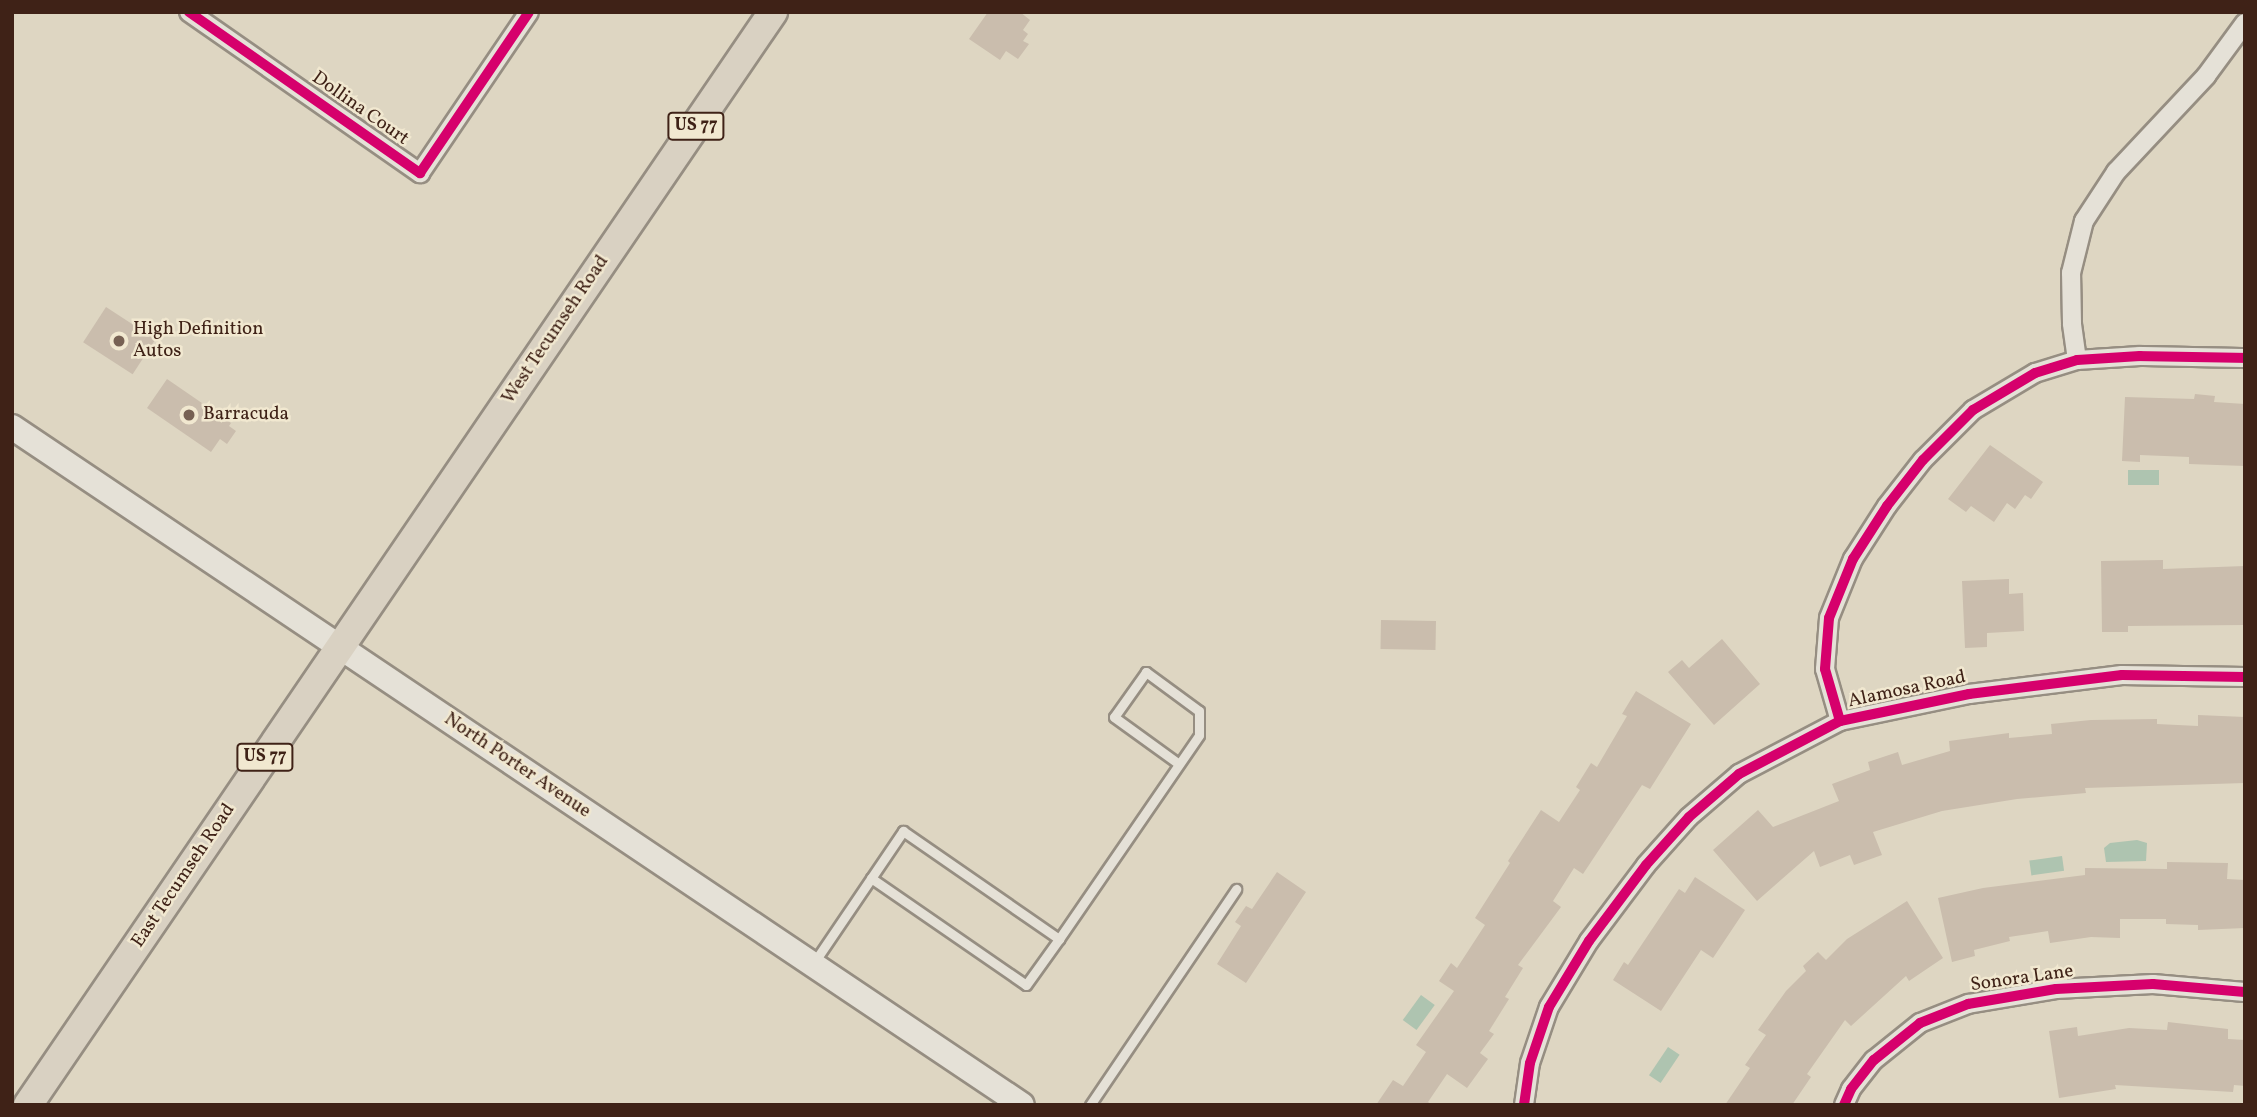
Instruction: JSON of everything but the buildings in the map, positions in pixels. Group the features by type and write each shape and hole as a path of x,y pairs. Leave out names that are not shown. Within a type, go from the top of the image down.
{"main road":[{"name":"West Tecumseh Road","path":"339,648 773,12"},
{"name":"North Porter Avenue","path":"12,427 1022,1105"},
{"name":"East Tecumseh Road","path":"28,1105 339,648"}],"street":[{"name":"Dollina Court","path":"188,12 420,173 529,12"},
{"path":"2077,360 2072,323 2071,273 2084,221 2116,172 2206,76 2245,23"},
{"path":"1840,722 1825,669 1829,618 1853,559 1887,506 1923,460 1973,410 2035,373 2077,360 2153,356 2245,358"},
{"name":"Alamosa Road","path":"1524,1105 1530,1063 1549,1007 1589,941 1646,865 1689,817 1739,774 1840,722 1969,694 2122,675 2245,677"},
{"name":"Sonora Lane","path":"1844,1105 1851,1089 1874,1060 1920,1023 1968,1004 2056,989 2153,984 2245,992"}],"lane":[{"path":"871,878 1026,985 1199,736 1199,711 1146,672 1114,717 1179,764"},
{"path":"813,965 903,831 1059,939"},
{"path":"1090,1105 1236,888"}],"shaded area":[{"path":"2128,470 2159,470 2159,485 2128,485"},
{"path":"2137,840 2147,843 2146,861 2106,862 2104,848 2110,843"},
{"path":"2062,856 2064,871 2031,875 2029,861"},
{"path":"1421,995 1435,1005 1417,1030 1403,1020"},
{"path":"1668,1047 1680,1055 1661,1083 1649,1075"}],"cycle path":[{"path":"189,12 420,173 529,12"},
{"path":"1840,721 1825,669 1829,618 1853,559 1887,506 1923,460 1973,410 2035,373 2077,360 2140,356 2245,358"},
{"path":"1524,1105 1530,1063 1549,1007 1589,941 1646,865 1689,817 1739,774 1840,721 1969,694 2122,675 2245,677"},
{"path":"1844,1105 1851,1089 1874,1060 1920,1023 1968,1004 2056,989 2153,984 2245,992"}],"place":[{"name":"High Definition Autos","path":"119,341"},
{"name":"Barracuda","path":"189,415"}]}
